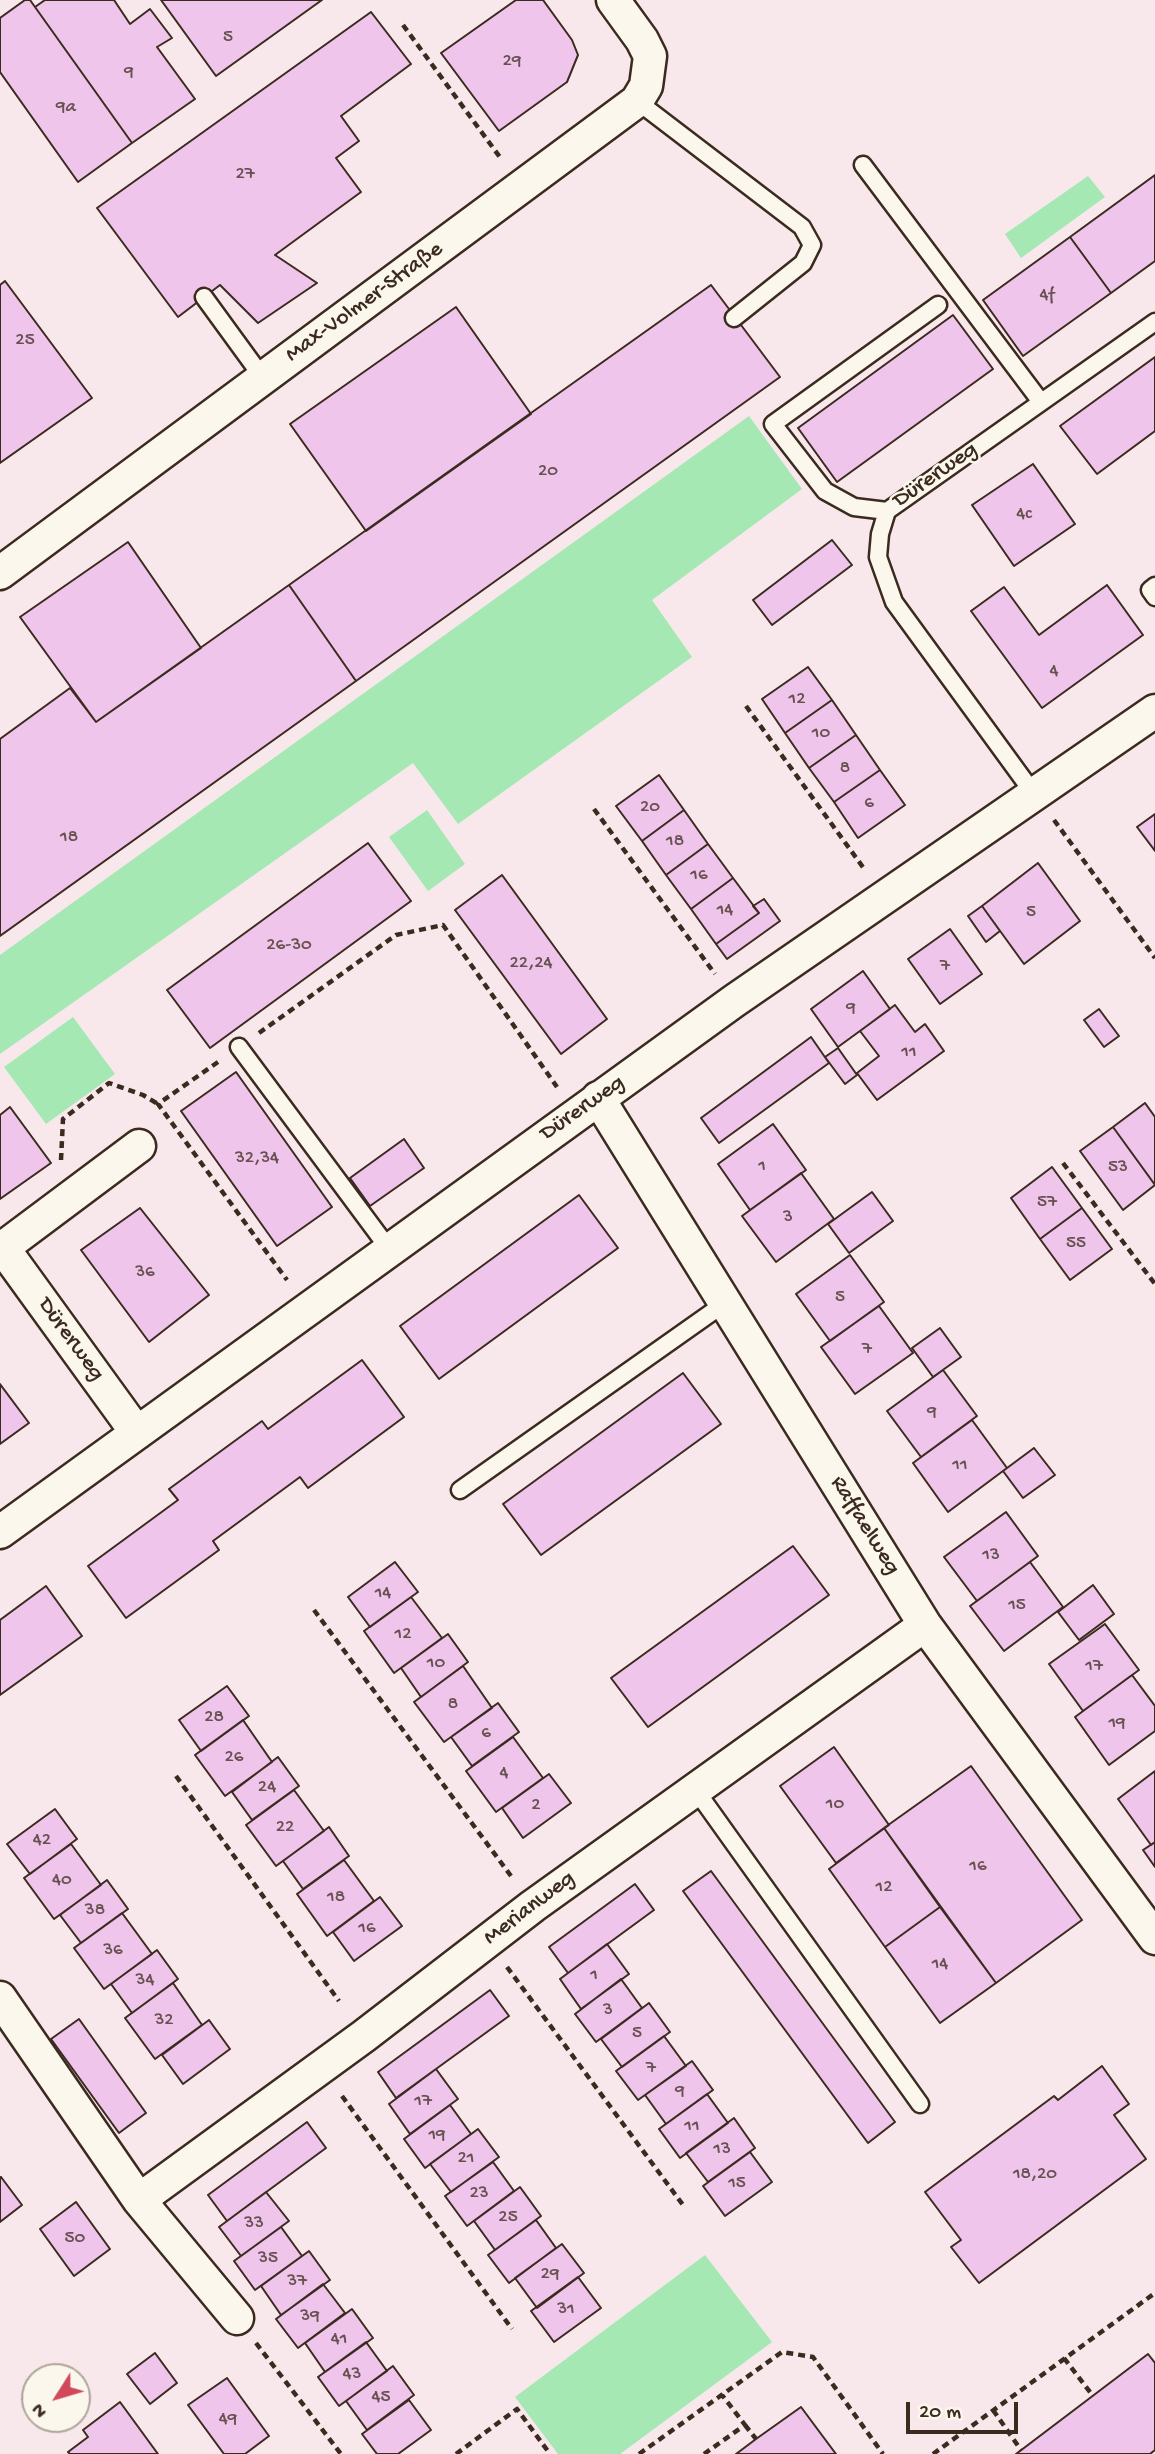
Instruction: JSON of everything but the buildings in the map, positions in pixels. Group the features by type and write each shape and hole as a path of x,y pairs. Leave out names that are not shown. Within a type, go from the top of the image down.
{"street":[{"path":"613,0 642,40 650,56 646,86 637,101"},
{"name":"Max-Volmer-Straße","path":"0,573 637,101"},
{"name":"Dürerweg","path":"0,1532 598,1098 1155,711"},
{"name":"Raffaelweg","path":"598,1098 925,1625 1155,1938"},
{"name":"Dürerweg","path":"137,1433 2,1249 139,1146"},
{"name":"Merianweg","path":"139,2200 695,1789 925,1625"},
{"path":"0,1998 139,2200 237,2318"}],"lane":[{"path":"637,101 802,226 812,245 803,263 734,318"},
{"path":"863,164 1041,402"},
{"path":"204,297 262,378"},
{"path":"887,510 854,507 825,491 773,424 939,305"},
{"name":"Dürerweg","path":"1034,794 894,602 878,557 887,510 1155,322"},
{"path":"1155,586 1150,590 1155,597"},
{"path":"239,1047 389,1249"},
{"path":"460,1490 725,1303"},
{"path":"695,1789 920,2104"}],"path":[{"path":"403,25 522,188"},
{"path":"746,706 867,874"},
{"path":"1034,794 1155,958"},
{"path":"594,809 717,978"},
{"path":"158,1104 396,935 443,925 560,1091"},
{"path":"75,1195 60,1175 63,1119 109,1083 144,1095 158,1104 289,1283"},
{"path":"1063,1163 1155,1284"},
{"name":"Merianweg","path":"314,1610 511,1876"},
{"path":"176,1776 339,2001"},
{"name":"Merianweg","path":"505,1963 683,2205"},
{"path":"335,2087 512,2329"},
{"path":"933,2454 1155,2293"},
{"path":"237,2318 341,2454"},
{"path":"639,2454 782,2352 813,2357 883,2454"},
{"path":"1064,2358 1093,2396"},
{"path":"722,2395 756,2440"},
{"path":"456,2454 517,2409 550,2454"},
{"path":"993,2410 1021,2450"},
{"path":"704,2454 745,2425"}],"green space":[{"path":"1088,176 1105,197 1021,258 1005,234"},
{"path":"749,416 802,489 652,600 692,657 458,824 413,763 0,1054 0,955"},
{"path":"427,810 465,864 428,891 389,837"},
{"path":"73,1017 115,1074 46,1124 4,1067"},
{"path":"705,2255 772,2342 620,2454 558,2454 515,2397"}]}
